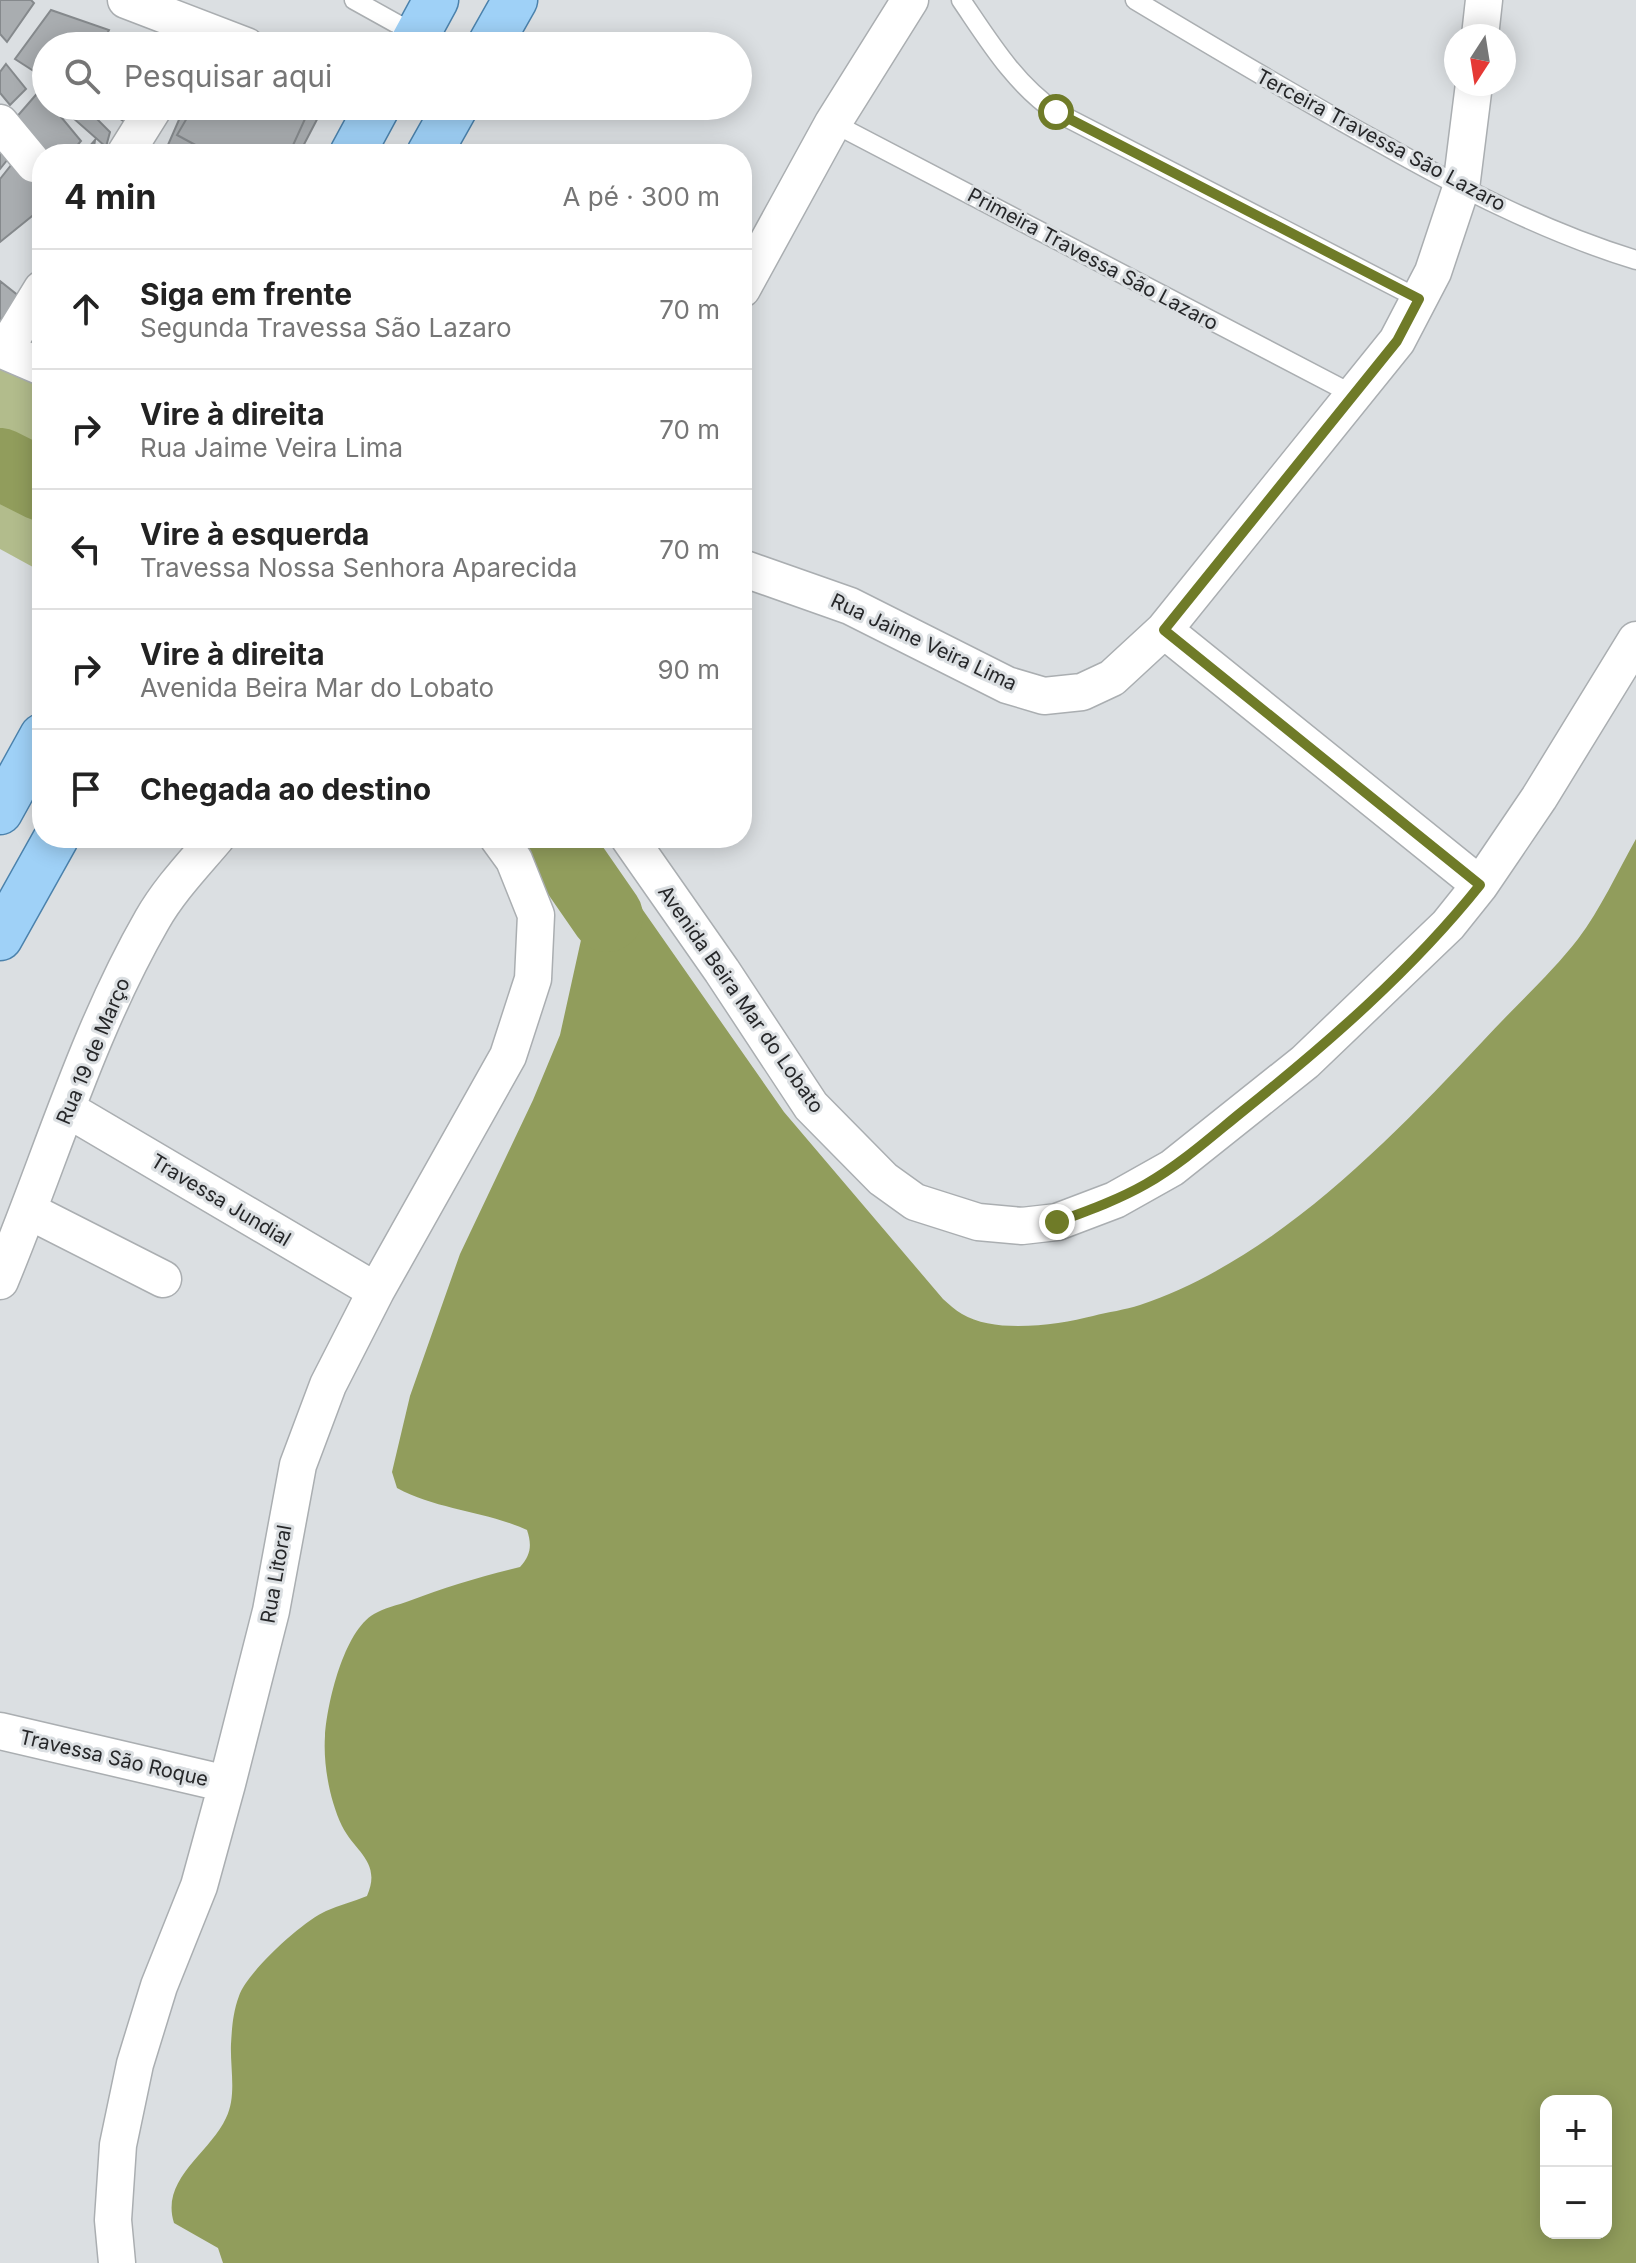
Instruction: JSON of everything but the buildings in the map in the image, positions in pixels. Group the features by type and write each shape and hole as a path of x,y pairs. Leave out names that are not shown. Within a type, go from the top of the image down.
{"main road":[{"path":"497,32 515,0"},
{"path":"357,144 370,120"},
{"path":"435,144 448,120"},
{"path":"0,812 32,754"},
{"path":"0,938 50,848"}],"street":[{"path":"126,0 186,32"},
{"path":"752,271 833,123 910,0"},
{"path":"1481,24 1484,0"},
{"name":"Rua Jaime Veira Lima","path":"752,571 843,602 1007,685 1044,696 1082,692 1112,678 1164,630 1397,341 1433,272 1461,188 1472,96"},
{"path":"131,144 146,120"},
{"path":"0,123 32,162"},
{"path":"32,304 2,350 32,363"},
{"path":"1164,630 1480,885"},
{"name":"Avenida Beira Mar do Lobato","path":"636,848 802,1092 883,1179 915,1202 978,1222 1002,1225 1057,1222 1115,1200 1172,1168 1324,1044 1448,925 1480,885 1547,786 1636,640"},
{"name":"Rua 19 de Março","path":"0,1281 101,1026 153,917 208,848"},
{"name":"Rua Litoral","path":"117,2263 113,2220 118,2145 135,2064 159,1986 199,1886 227,1784 271,1611 298,1465 328,1385 376,1291 500,1072 514,1042 533,979 536,920 514,860 505,848"},
{"name":"Travessa Jundial","path":"67,1109 376,1291"},
{"path":"29,1211 163,1279"},
{"name":"Travessa São Roque","path":"0,1731 227,1784"}],"lane":[{"path":"354,0 421,27"},
{"path":"961,0 1007,66 1033,96 1056,112 1419,299"},
{"name":"Terceira Travessa São Lazaro","path":"1135,0 1274,84 1461,188 1588,245 1636,260"},
{"name":"Primeira Travessa São Lazaro","path":"833,123 1354,395"}],"shaded area":[{"path":"0,367 32,382 32,567 0,549"},
{"path":"1636,839 1636,2263 223,2263 218,2248 174,2223 172,2207 180,2180 219,2131 229,2109 232,2026 244,1986 264,1961 304,1925 326,1911 367,1896 371,1884 369,1866 338,1816 325,1759 326,1722 333,1687 346,1651 363,1623 374,1614 450,1586 520,1567 528,1554 527,1530 413,1495 397,1488 392,1472 410,1396 460,1254 533,1100 560,1035 581,940 631,893 784,1112 943,1299 976,1320 1008,1326 1044,1325 1134,1307 1189,1285 1237,1259 1282,1228 1326,1194 1408,1119 1556,965 1586,928"}],"waterway":[{"path":"0,464 32,480"},
{"path":"560,848 607,916"}],"route":[{"path":"1056,112 1419,299 1397,341 1164,630 1480,885 1448,925 1305,1062 1172,1168 1115,1200 1057,1222"}]}
